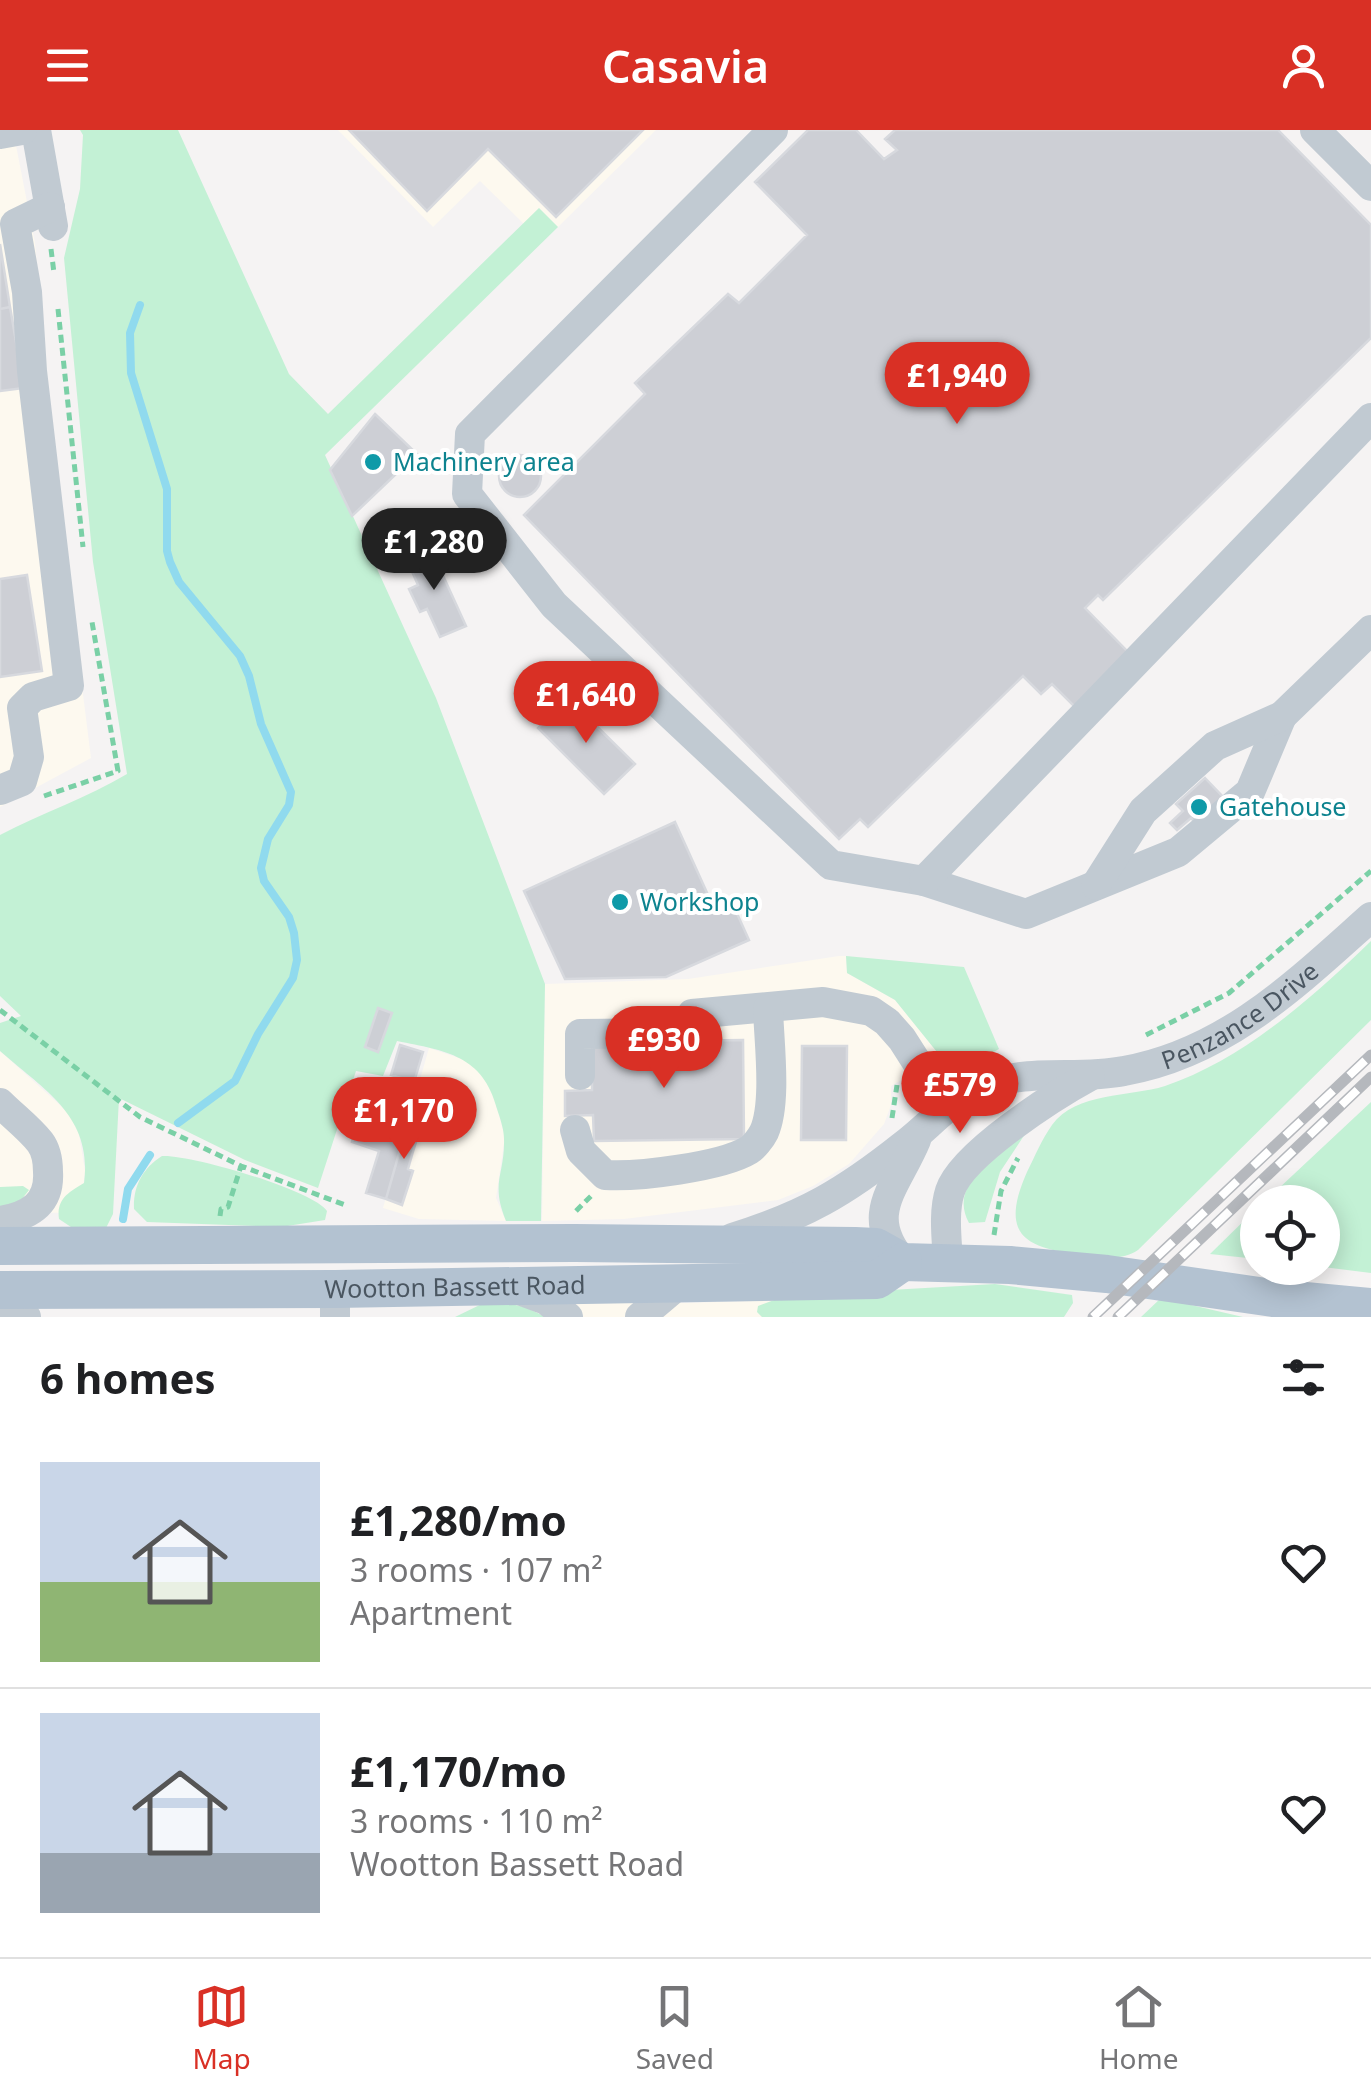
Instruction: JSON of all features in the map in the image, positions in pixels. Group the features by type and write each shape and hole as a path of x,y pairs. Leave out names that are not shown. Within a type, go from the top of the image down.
{"main road":[{"name":"Wootton Bassett Road","path":"0,1246 715,1243 876,1247 903,1262 1107,1274 1273,1298 1371,1306"},
{"name":"Wootton Bassett Road","path":"0,1290 335,1303 493,1285 878,1280 903,1262"},
{"name":"Wootton Bassett Road","path":"1273,1298 1325,1317"}],"street":[{"path":"0,134 22,130"},
{"path":"0,790 22,782 29,757 22,708 33,697 68,686 32,372 27,292 15,224 52,218 36,130"},
{"path":"772,130 470,434 467,494 554,605 830,865 924,881 1026,914 1178,852 1250,792 1282,716"},
{"path":"1315,130 1371,186"},
{"path":"924,881 1371,418"},
{"path":"1096,886 1143,812 1215,746 1282,716 1371,630"},
{"name":"Penzance Drive","path":"715,1243 780,1223 821,1204 975,1090 1022,1076 1090,1076 1154,1064 1220,1038 1276,999 1371,917"},
{"path":"580,1075 580,1034 680,1033 692,1014 822,1002 856,1006 888,1022 946,1108"},
{"path":"575,1130 581,1151 605,1175 702,1165 752,1149 764,1133 770,1111 768,1009"},
{"name":"Penzance Drive","path":"960,1176 1030,1113 1090,1076"},
{"path":"0,1104 40,1142 47,1160 48,1181 44,1200 35,1209 0,1221"},
{"path":"920,1133 931,1152 960,1176 948,1195 948,1262"},
{"name":"Penzance Drive","path":"903,1262 886,1240 882,1223 888,1196 920,1133"},
{"path":"640,1317 678,1284"},
{"path":"493,1285 522,1290 546,1300 568,1317"},
{"path":"0,1301 26,1317"}],"path":[{"path":"1140,1037 1178,1022 1229,993 1371,871"},
{"path":"0,1010 140,1117 240,1166 345,1206"},
{"path":"888,1126 897,1102 895,1070 914,1061"},
{"path":"994,1235 1001,1192 1019,1156"},
{"path":"210,1221 220,1220 220,1209 228,1207 240,1166"},
{"path":"566,1216 587,1203 605,1175"}],"shaded area":[{"path":"0,130 13,130 35,243 60,511 91,758 0,807"},
{"path":"338,130 656,130 558,227 539,208 524,224 480,181 433,227"},
{"path":"846,956 847,973 895,1000 941,1057 891,1086 891,1105 884,1124 849,1164 813,1186 778,1200 624,1219 542,1221 545,984 688,979"},
{"path":"429,1048 468,1061 490,1083 505,1137 496,1198 506,1221 419,1219 383,1208"},
{"path":"0,1051 72,1116 78,1128 85,1171 82,1197 74,1213 0,1212"},
{"path":"777,1300 837,1317 477,1317 505,1301"}],"green space":[{"path":"80,130 178,130 289,374 328,414 539,208 558,227 325,455 436,698 545,984 541,1221 506,1221 499,1197 503,1131 491,1091 482,1077 460,1058 397,1041 383,1076 356,1071 318,1188 245,1160 119,1098 113,1214 106,1228 74,1229 59,1219 62,1201 84,1183 85,1160 81,1140 62,1106 0,1051 0,1023 21,1016 0,996 0,835 127,774 93,562 64,258 80,189"},
{"path":"1371,941 1371,1020 1138,1250 1110,1257 1059,1251 1030,1241 1021,1233 1016,1209 1019,1192 1045,1136 1062,1114 1089,1101 1165,1086 1222,1060 1276,1025"},
{"path":"846,956 964,967 999,1049 978,1057 941,1057 895,1000 847,973"},
{"path":"1371,1102 1371,1273 1340,1269 1340,1185 1282,1185"},
{"path":"1025,1134 1000,1172 985,1222 969,1223 964,1208 970,1183 990,1161"},
{"path":"162,1156 249,1175 299,1193 327,1211 325,1220 281,1227 147,1222 134,1209 135,1193 149,1166"},
{"path":"23,1186 29,1190 22,1199 0,1212 0,1187"},
{"path":"1240,1225 1240,1257 1210,1254"},
{"path":"995,1284 1072,1295 1073,1303 1064,1317 762,1317 757,1312 758,1306 785,1296"},
{"path":"1161,1298 1243,1317 1141,1317"},
{"path":"490,1300 525,1307 546,1317 455,1317"}],"building":[{"path":"349,130 643,130 556,217 488,149 427,211"},
{"path":"808,130 856,130 884,159 897,150 885,139 895,130 1278,130 1371,225 1371,338 1103,600 1098,595 1085,608 1130,654 1077,709 1052,684 1041,694 1023,676 868,827 860,819 839,839 524,515 645,394 635,383 728,294 739,303 807,235 755,182"},
{"path":"0,244 10,307 0,309"},
{"path":"10,307 24,388 0,391 0,309"},
{"name":"Machinery area","path":"375,414 417,454 352,516 330,470"},
{"path":"520,455 535,461 541,476 535,491 520,497 505,491 499,476 505,461"},
{"path":"451,530 460,551 452,554 443,533"},
{"path":"430,547 466,626 440,637 427,609 420,612 409,589 418,585 406,558"},
{"path":"27,575 42,671 0,677 0,579"},
{"path":"568,698 635,764 604,794 538,728"},
{"name":"Gatehouse","path":"1205,778 1226,800 1198,826 1191,818 1177,830 1170,823 1183,811 1176,804"},
{"name":"Workshop","path":"675,822 713,906 730,898 749,940 666,977 565,979 524,891"},
{"path":"378,1008 392,1013 378,1052 365,1047"},
{"path":"743,1040 744,1139 594,1141 593,1115 565,1116 565,1091 592,1090 592,1042"},
{"path":"400,1045 423,1052 414,1082 391,1075"},
{"path":"802,1046 847,1046 846,1140 801,1140"},
{"path":"410,1115 423,1119 402,1205 386,1199"},
{"path":"360,1118 405,1132 386,1199 366,1193 379,1151 352,1142"}],"waterway":[{"path":"140,305 130,333 131,373 167,489 170,562 179,582 240,656 261,724 291,792 289,805 268,839 261,868 264,881 289,917 294,933 297,960 293,978 258,1034 235,1081 178,1123"},
{"path":"123,1219 128,1189 150,1155"}],"railway":[{"path":"1093,1317 1371,1055"},
{"path":"1118,1317 1371,1077"}],"place":[{"name":"Machinery area","path":"373,462"},
{"name":"Gatehouse","path":"1199,807"},
{"name":"Workshop","path":"620,902"}]}
